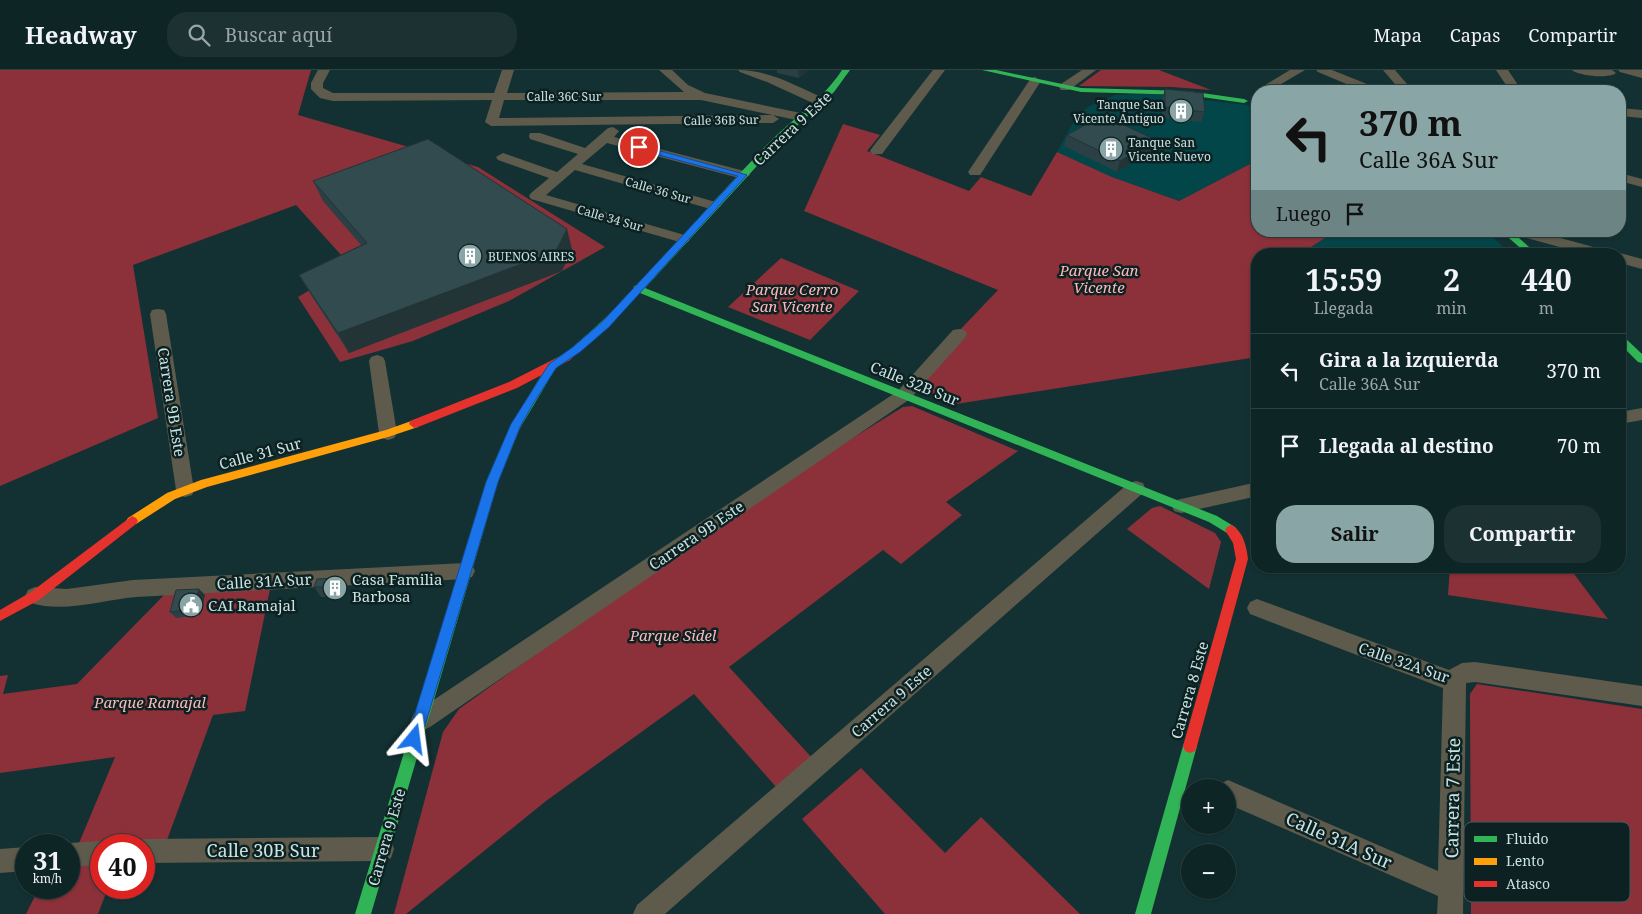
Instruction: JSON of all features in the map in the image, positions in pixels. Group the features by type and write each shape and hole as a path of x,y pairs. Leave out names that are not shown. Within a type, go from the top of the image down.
{"street":[{"path":"324,70 316,86 318,91 324,95"},
{"path":"491,122 508,70"},
{"path":"665,70 684,88 701,96"},
{"path":"744,70 771,79 819,101"},
{"name":"Carrera 9 Este","path":"363,914 492,482 510,438 552,366 591,338 775,141 839,83 846,70"},
{"path":"877,151 939,70"},
{"path":"986,70 1065,87 1095,90 1180,91 1251,99"},
{"path":"1065,87 1090,70"},
{"path":"1273,85 1299,70"},
{"path":"1322,70 1358,85"},
{"path":"1389,70 1402,85"},
{"path":"1407,70 1407,85"},
{"path":"1502,70 1512,85"},
{"path":"1578,70 1610,75"},
{"path":"1624,70 1642,74"},
{"path":"975,172 1035,81"},
{"path":"1200,84 1251,99"},
{"name":"Calle 36C Sur","path":"324,95 339,98 701,96 801,117"},
{"path":"1626,113 1642,114"},
{"name":"Calle 36B Sur","path":"491,122 623,122 801,117"},
{"path":"503,157 559,177 623,122"},
{"path":"535,136 587,153"},
{"path":"605,138 743,175"},
{"name":"Calle 36 Sur","path":"573,165 714,206"},
{"name":"Calle 34 Sur","path":"559,177 536,196 683,239"},
{"path":"1626,179 1642,183"},
{"path":"1518,237 1528,248"},
{"path":"1534,237 1579,248"},
{"path":"1626,260 1642,264"},
{"name":"Calle 32B Sur","path":"637,288 1181,506"},
{"name":"Carrera 9B Este","path":"158,314 185,490"},
{"name":"Carrera 9B Este","path":"420,721 904,395 959,334"},
{"path":"1626,344 1642,360"},
{"path":"377,361 388,433"},
{"name":"Calle 31 Sur","path":"0,616 35,596 145,511 185,490 388,433 474,402 552,366"},
{"path":"1626,417 1642,414"},
{"name":"Carrera 9 Este","path":"646,914 1136,488"},
{"path":"1181,506 1251,491"},
{"name":"Carrera 8 Este","path":"1143,914 1242,559 1241,543 1234,533 1228,528 1181,506"},
{"name":"Calle 31A Sur","path":"35,596 68,598 133,589 465,571"},
{"name":"Calle 32A Sur","path":"1257,608 1454,682 1458,674 1468,671 1642,696"},
{"name":"Carrera 7 Este","path":"1450,914 1454,682"},
{"name":"Calle 31A Sur","path":"1236,795 1451,889"},
{"name":"Calle 30B Sur","path":"155,851 382,850"},
{"path":"0,861 15,859"}],"shaded area":[{"path":"1152,94 1251,107 1250,164 1179,201 1112,177 1057,152 1078,114 1090,106 1115,95"},
{"path":"1327,237 1493,237 1504,248 1309,248"}],"green space":[{"path":"0,70 311,70 298,115 478,167 605,247 509,301 413,341 340,362 298,297 351,266 296,205 133,265 158,418 0,486"},
{"path":"1101,70 1159,70 1211,90 1172,87 1079,86"},
{"name":"Parque San Vicente","path":"843,124 880,135 867,151 969,191 981,177 1031,196 1057,152 1112,177 1179,201 1251,162 1251,237 1327,237 1309,248 1251,248 1251,358 956,404 917,387 957,333 998,290 804,211"},
{"name":"Parque Cerro San Vicente","path":"781,258 859,291 810,340 728,307"},
{"name":"Parque Sidel","path":"912,406 1018,451 946,502 962,515 901,564 883,550 729,667 813,759 777,788 694,694 546,801 406,914 394,914 443,732 459,709 593,613 830,452 903,407"},
{"path":"1160,506 1215,533 1221,542 1209,589 1127,529 1152,508"},
{"path":"1450,573 1573,573 1608,619 1448,595"},
{"name":"Parque Ramajal","path":"270,589 245,711 213,715 167,840 155,841 155,834 90,834 90,899 104,899 98,914 26,914 34,899 80,899 80,841 115,757 0,773 0,676 8,675 3,694 77,684 167,592"},
{"path":"1477,684 1642,709 1642,914 1471,914 1471,902 1630,902 1630,822 1471,822 1470,694"},
{"path":"861,768 945,853 981,817 1080,914 885,914 802,819"}],"building":[{"path":"1165,89 1203,93 1205,112 1165,107"},
{"path":"1103,115 1156,140 1120,161 1067,135"},
{"name":"BUENOS AIRES","path":"428,139 567,229 556,251 338,333 299,275 367,243 313,181"},
{"path":"339,578 336,587 314,587 317,579"},
{"path":"199,589 193,609 170,612 176,590"}],"traffic: fast":[{"path":"572,353 651,277 749,168 783,133 831,90 846,70"},
{"path":"986,70 1081,90 1188,93 1244,101"},
{"path":"1512,237 1526,248"},
{"path":"637,288 1213,519 1231,530"},
{"path":"1626,344 1642,360"},
{"path":"363,914 492,482 515,427 552,366"},
{"path":"1143,914 1190,746"}],"traffic: slow":[{"path":"132,521 171,496 205,483 388,433 414,424"}],"traffic: jam":[{"path":"414,424 513,385 566,358 572,353"},
{"path":"0,616 35,596 132,521"},
{"path":"1190,746 1242,559 1239,543 1231,530"}],"place":[{"name":"Tanque San Vicente Antiguo","path":"1181,111"},
{"name":"Tanque San Vicente Nuevo","path":"1111,149"},
{"name":"BUENOS AIRES","path":"470,256"},
{"name":"Casa Familia Barbosa","path":"335,588"},
{"name":"CAI Ramajal","path":"191,605"}],"route":[{"path":"414,739 492,482 515,427 529,402 552,366 577,350 605,325 637,288 743,175 639,147"}]}
